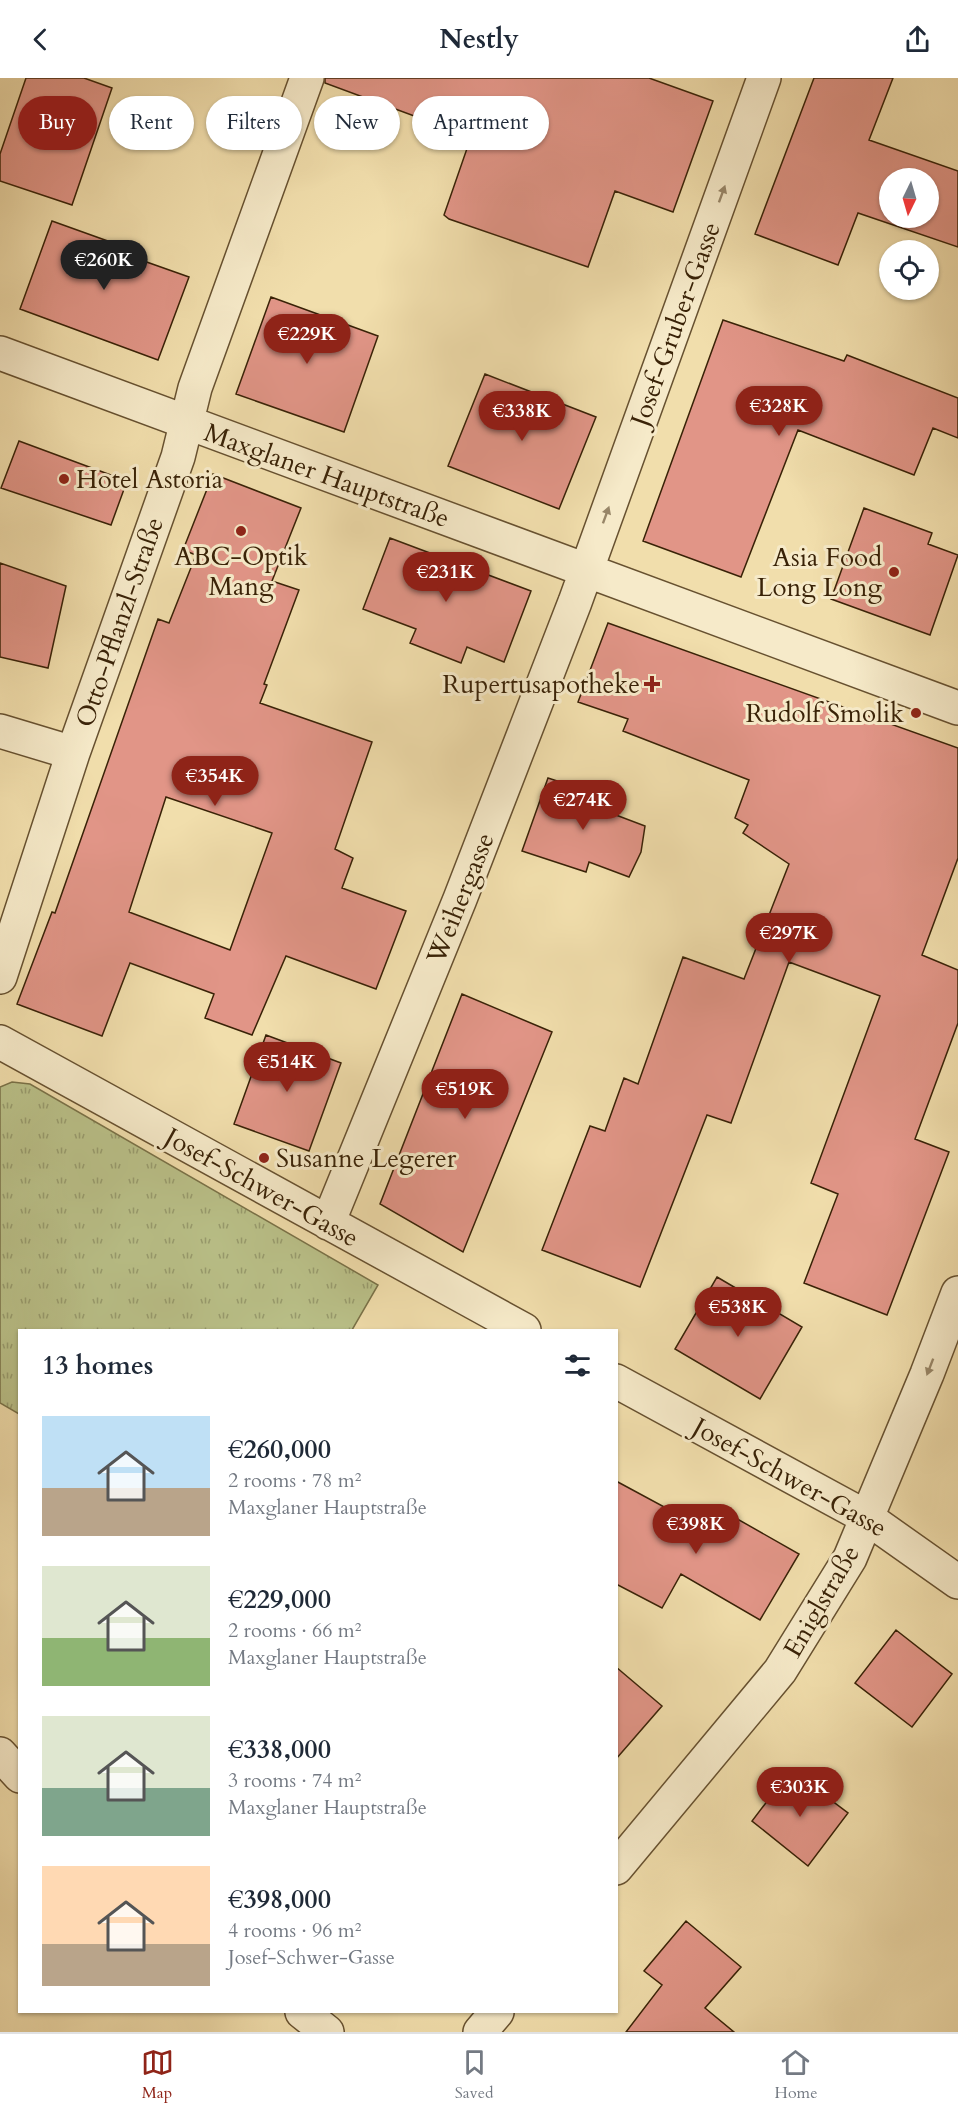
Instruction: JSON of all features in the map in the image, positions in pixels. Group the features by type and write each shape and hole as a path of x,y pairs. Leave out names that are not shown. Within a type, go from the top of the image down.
{"street":[{"name":"Otto-Pflanzl-Straße","path":"0,977 73,753 178,457 195,388 307,78"},
{"name":"Josef-Gruber-Gasse","path":"586,570 764,78"},
{"name":"Maxglaner Hauptstraße","path":"0,353 958,708"},
{"name":"Weihergasse","path":"328,1223 460,900 586,570"},
{"name":"Otto-Pflanzl-Straße","path":"0,731 73,753"},
{"name":"Josef-Schwer-Gasse","path":"0,1042 522,1329"},
{"name":"Eniglstraße","path":"618,1866 780,1671 850,1558 927,1374 958,1293"},
{"name":"Josef-Schwer-Gasse","path":"618,1382 866,1517 958,1582"},
{"path":"0,1754 18,1774"},
{"path":"303,2013 327,2032"},
{"path":"480,2032 496,2013"}],"green space":[{"path":"12,1082 30,1084 378,1285 353,1329 18,1329 18,1413 0,1403 0,1087"}],"building":[{"path":"26,78 84,78 112,88 97,132 97,96 20,96"},
{"path":"325,78 649,78 713,101 673,212 615,191 588,267 449,219 444,215 466,150 549,150 549,96 412,96 412,115 400,111 400,96 360,96 325,83"},
{"path":"814,78 893,78 869,140 958,171 958,247 902,228 939,228 939,168 879,168 879,220 858,213 838,265 755,234"},
{"path":"18,101 18,150 91,150 72,205 0,181 0,154"},
{"path":"52,221 144,254 141,260 189,277 158,360 20,309"},
{"path":"271,297 378,336 344,432 236,394"},
{"path":"723,320 844,361 847,355 958,398 958,438 933,428 914,475 798,430 741,577 643,541"},
{"path":"485,374 596,417 559,509 448,466"},
{"path":"19,441 127,481 111,525 1,488"},
{"path":"213,474 301,508 272,581 299,590 264,684 267,685 260,703 372,742 335,849 353,858 342,888 406,911 376,989 286,956 252,1035 205,1018 214,994 130,963 102,1036 17,1004 52,912 55,913 158,619 169,623 196,555 183,550","holes":["166,797 272,833 230,950 129,912"]},
{"path":"864,508 932,533 928,544 958,555 930,635 831,599"},
{"path":"390,538 531,591 504,662 467,647 461,663 410,643 416,629 363,609"},
{"path":"0,563 66,586 48,668 0,657"},
{"path":"608,623 958,748 958,858 922,955 958,970 958,1023 915,1139 949,1152 887,1315 804,1283 838,1194 811,1183 880,996 789,962 731,1123 707,1115 640,1287 542,1250 590,1126 605,1131 624,1078 638,1084 683,957 744,979 789,864 743,833 748,825 735,818 749,780 623,731 628,719 578,702"},
{"path":"548,778 612,799 608,812 645,826 641,852 629,877 589,862 586,872 522,851"},
{"path":"462,994 552,1032 463,1252 380,1204"},
{"path":"266,1035 341,1063 309,1151 234,1124"},
{"path":"717,1277 802,1327 760,1399 675,1349"},
{"path":"618,1482 705,1529 718,1508 799,1554 760,1620 681,1574 662,1608 618,1585"},
{"path":"896,1630 952,1674 912,1727 855,1683"},
{"path":"618,1669 662,1706 618,1757"},
{"path":"791,1770 848,1813 808,1866 752,1821"},
{"path":"686,1921 741,1967 705,2008 734,2032 626,2032 662,1985 644,1971"}],"place":[{"name":"Hotel Astoria","path":"64,479"},
{"name":"ABC-Optik Mang","path":"241,531"},
{"name":"Asia Food Long Long","path":"894,572"},
{"name":"Rupertusapotheke","path":"652,684"},
{"name":"Rudolf Smolik","path":"916,713"},
{"name":"Susanne Legerer","path":"264,1158"}]}
